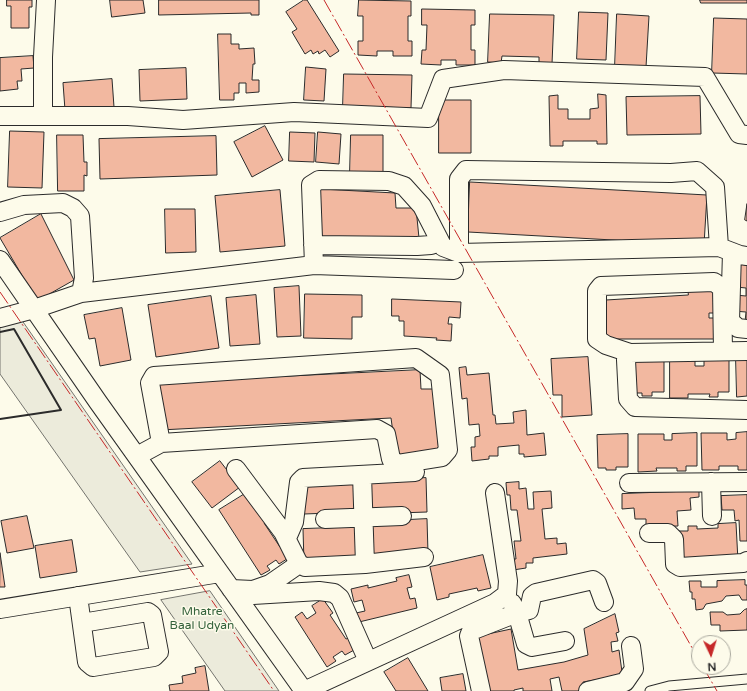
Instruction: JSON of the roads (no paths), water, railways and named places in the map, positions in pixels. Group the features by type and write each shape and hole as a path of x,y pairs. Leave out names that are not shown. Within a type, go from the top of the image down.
{"street":[{"path":"43,116 43,57 46,0"},
{"path":"0,116 128,116 183,120 294,112 428,118 443,79 504,70 705,78 739,134 747,135"},
{"path":"460,253 459,179 466,170 671,173 697,171 715,188 732,252 730,321 738,328 747,329"},
{"path":"314,264 311,185 319,180 389,181 404,186 422,206 443,247 460,253 732,252"},
{"path":"0,212 24,206 63,203 73,208 80,216 84,278 81,293"},
{"path":"313,245 417,246 431,245 440,242"},
{"path":"0,260 304,691 495,603 507,594"},
{"path":"0,318 34,309 81,293 314,264 454,270"},
{"path":"723,352 722,288 714,282 601,286 597,291 597,339 606,345 630,353 723,352 747,351"},
{"path":"630,353 626,360 628,399 635,407 747,410"},
{"path":"137,456 161,443 376,429 386,434 391,459 398,464 442,457 448,450 440,375 416,358 154,376 150,383 161,443"},
{"path":"236,469 287,538 299,564 305,567 365,564 424,557"},
{"path":"287,538 294,522 299,482 303,478 420,472"},
{"path":"362,475 365,564"},
{"path":"628,482 747,482"},
{"path":"711,482 712,516"},
{"path":"495,494 508,581 507,594 517,613 526,644 532,647 565,641"},
{"path":"325,519 402,516"},
{"path":"649,533 668,533 674,539 675,564 680,567 743,563 747,561"},
{"path":"234,593 253,590 270,584 299,564"},
{"path":"0,609 220,573"},
{"path":"481,691 469,636 471,631 517,613 530,610 532,596 536,593 593,580 597,583 604,602"},
{"path":"234,593 319,591 334,593 340,598 368,661"},
{"path":"78,596 82,623"},
{"path":"588,691 625,682 634,669 631,646"}],"lane":[{"path":"650,691 670,686 747,679"}],"park label":[{"name":"Mhatre Baal Udyan","path":"202,619"}]}
